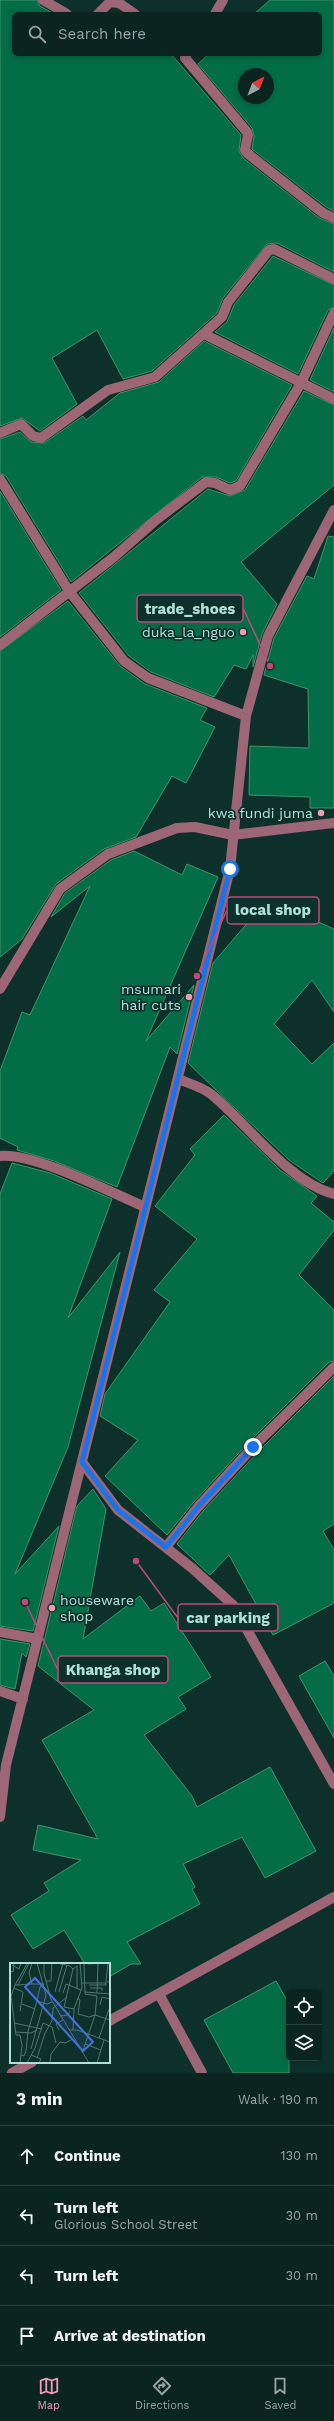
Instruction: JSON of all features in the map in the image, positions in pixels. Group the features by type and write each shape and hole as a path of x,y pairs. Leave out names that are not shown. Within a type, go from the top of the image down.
{"street":[{"path":"43,0 64,12"},
{"path":"216,12 223,0"},
{"path":"100,12 110,2 119,3 132,12"},
{"path":"185,56 247,132 248,134 245,150 247,153 323,213 334,218"},
{"path":"0,433 22,424 33,436 41,438 108,390 155,377 222,317 228,302 269,250 274,249 334,279"},
{"path":"0,645 206,482 215,483 230,490 240,486 301,383 334,313"},
{"path":"204,334 334,399"},
{"path":"0,479 69,591 124,662 148,678 246,716"},
{"path":"0,1817 6,1765 230,869 246,716 268,636 334,510"},
{"path":"0,989 60,889 108,854 177,828 195,827 233,835 334,823"},
{"path":"178,1079 210,1093 302,1179 324,1192 334,1194"},
{"path":"0,1156 9,1155 55,1168 146,1208"},
{"path":"166,1547 198,1507 253,1447 334,1367"},
{"path":"82,1462 118,1510 192,1568 233,1606 334,1784"},
{"path":"0,1632 38,1639"},
{"path":"0,1691 23,1699"},
{"path":"110,2019 334,1897"},
{"path":"159,1994 202,2073"},
{"path":"12,2073 30,2063"}],"building":[{"path":"0,0 37,0 40,6 50,12 12,12 12,56 173,56 241,135 239,151 243,158 319,218 334,224 334,272 277,243 267,244 223,298 217,313 152,371 123,379 97,330 52,358 77,404 40,431 22,418 0,426"},
{"path":"270,0 334,0 334,211 326,207 252,149 254,136 252,128 198,64 207,56 322,56 322,12 256,12"},
{"path":"273,256 334,285 334,307 328,310 298,374 215,332 227,322 234,305"},
{"path":"334,328 334,392 310,380"},
{"path":"204,341 292,385 236,481 230,483 216,477 202,477 71,582 6,476 0,473 0,439 20,432 31,442 44,443 83,416 86,420 120,393 159,382"},
{"path":"304,391 334,405 334,485 241,562 277,604 262,634 253,667 253,655 246,669 234,665 214,697 151,672 129,656 79,593 208,489 230,496 245,490"},
{"path":"0,491 61,590 0,637"},
{"path":"328,536 334,537 334,808 310,808 310,797 249,795 250,746 309,748 308,689 264,675 274,638 307,576 314,579"},
{"path":"68,601 120,666 145,684 207,708 200,720 215,727 186,783 172,776 136,837 104,849 56,884 22,939 0,957 0,651"},
{"path":"134,851 182,875 187,864 218,877 146,1041 194,985 177,1054 170,1047 117,1187 54,1161 17,1150 18,1147 0,1138 0,1071 22,1012 30,1015 90,886 51,917 65,893 111,860"},
{"path":"274,902 334,929 334,1012 312,980 274,1024 312,1064 334,1043 334,1171 323,1183 289,1160 188,1063 213,963 256,913"},
{"path":"224,1115 280,1170 317,1196 311,1203 334,1222 334,1230 299,1275 334,1310 334,1361 329,1362 248,1443 193,1503 167,1535 105,1476 138,1440 100,1416 105,1394 170,1302 154,1290 197,1239 155,1206 195,1155 190,1149"},
{"path":"12,1163 50,1173 112,1199 68,1318 120,1252 68,1447 15,1574 59,1526 33,1631 0,1626 0,1194"},
{"path":"334,1376 334,1524 323,1531 334,1550 334,1603 273,1635 229,1555 210,1575 177,1544 203,1511 258,1452"},
{"path":"93,1489 106,1509 83,1639 140,1596 151,1611 164,1603 211,1677 178,1697 186,1709 144,1735 192,1796 197,1807 270,1767 316,1851 265,1878 242,1837 183,1864 195,1887 192,1889 200,1904 127,1942 141,1964 131,1964 110,1976 110,1963 84,1963 64,1930 33,1949 11,1915 49,1891 44,1883 81,1860 33,1850 38,1825 98,1839 42,1740 94,1710 38,1666 77,1506"},
{"path":"0,1639 30,1644 26,1657 22,1653 15,1689 0,1685"},
{"path":"325,1661 334,1676 334,1738 299,1676"},
{"path":"276,1981 286,1999 286,2061 289,2061 289,2073 233,2073 204,2020"}],"place":[{"name":"duka_la_nguo","path":"243,632"},
{"name":"trade_shoes","path":"270,666"},
{"name":"kwa fundi juma","path":"321,813"},
{"name":"local shop","path":"197,976"},
{"name":"msumari hair cuts","path":"189,997"},
{"name":"car parking","path":"136,1561"},
{"name":"Khanga shop","path":"25,1602"},
{"name":"houseware shop","path":"52,1608"}],"route":[{"path":"230,869 82,1462 118,1510 166,1547 198,1507 253,1447"}]}
